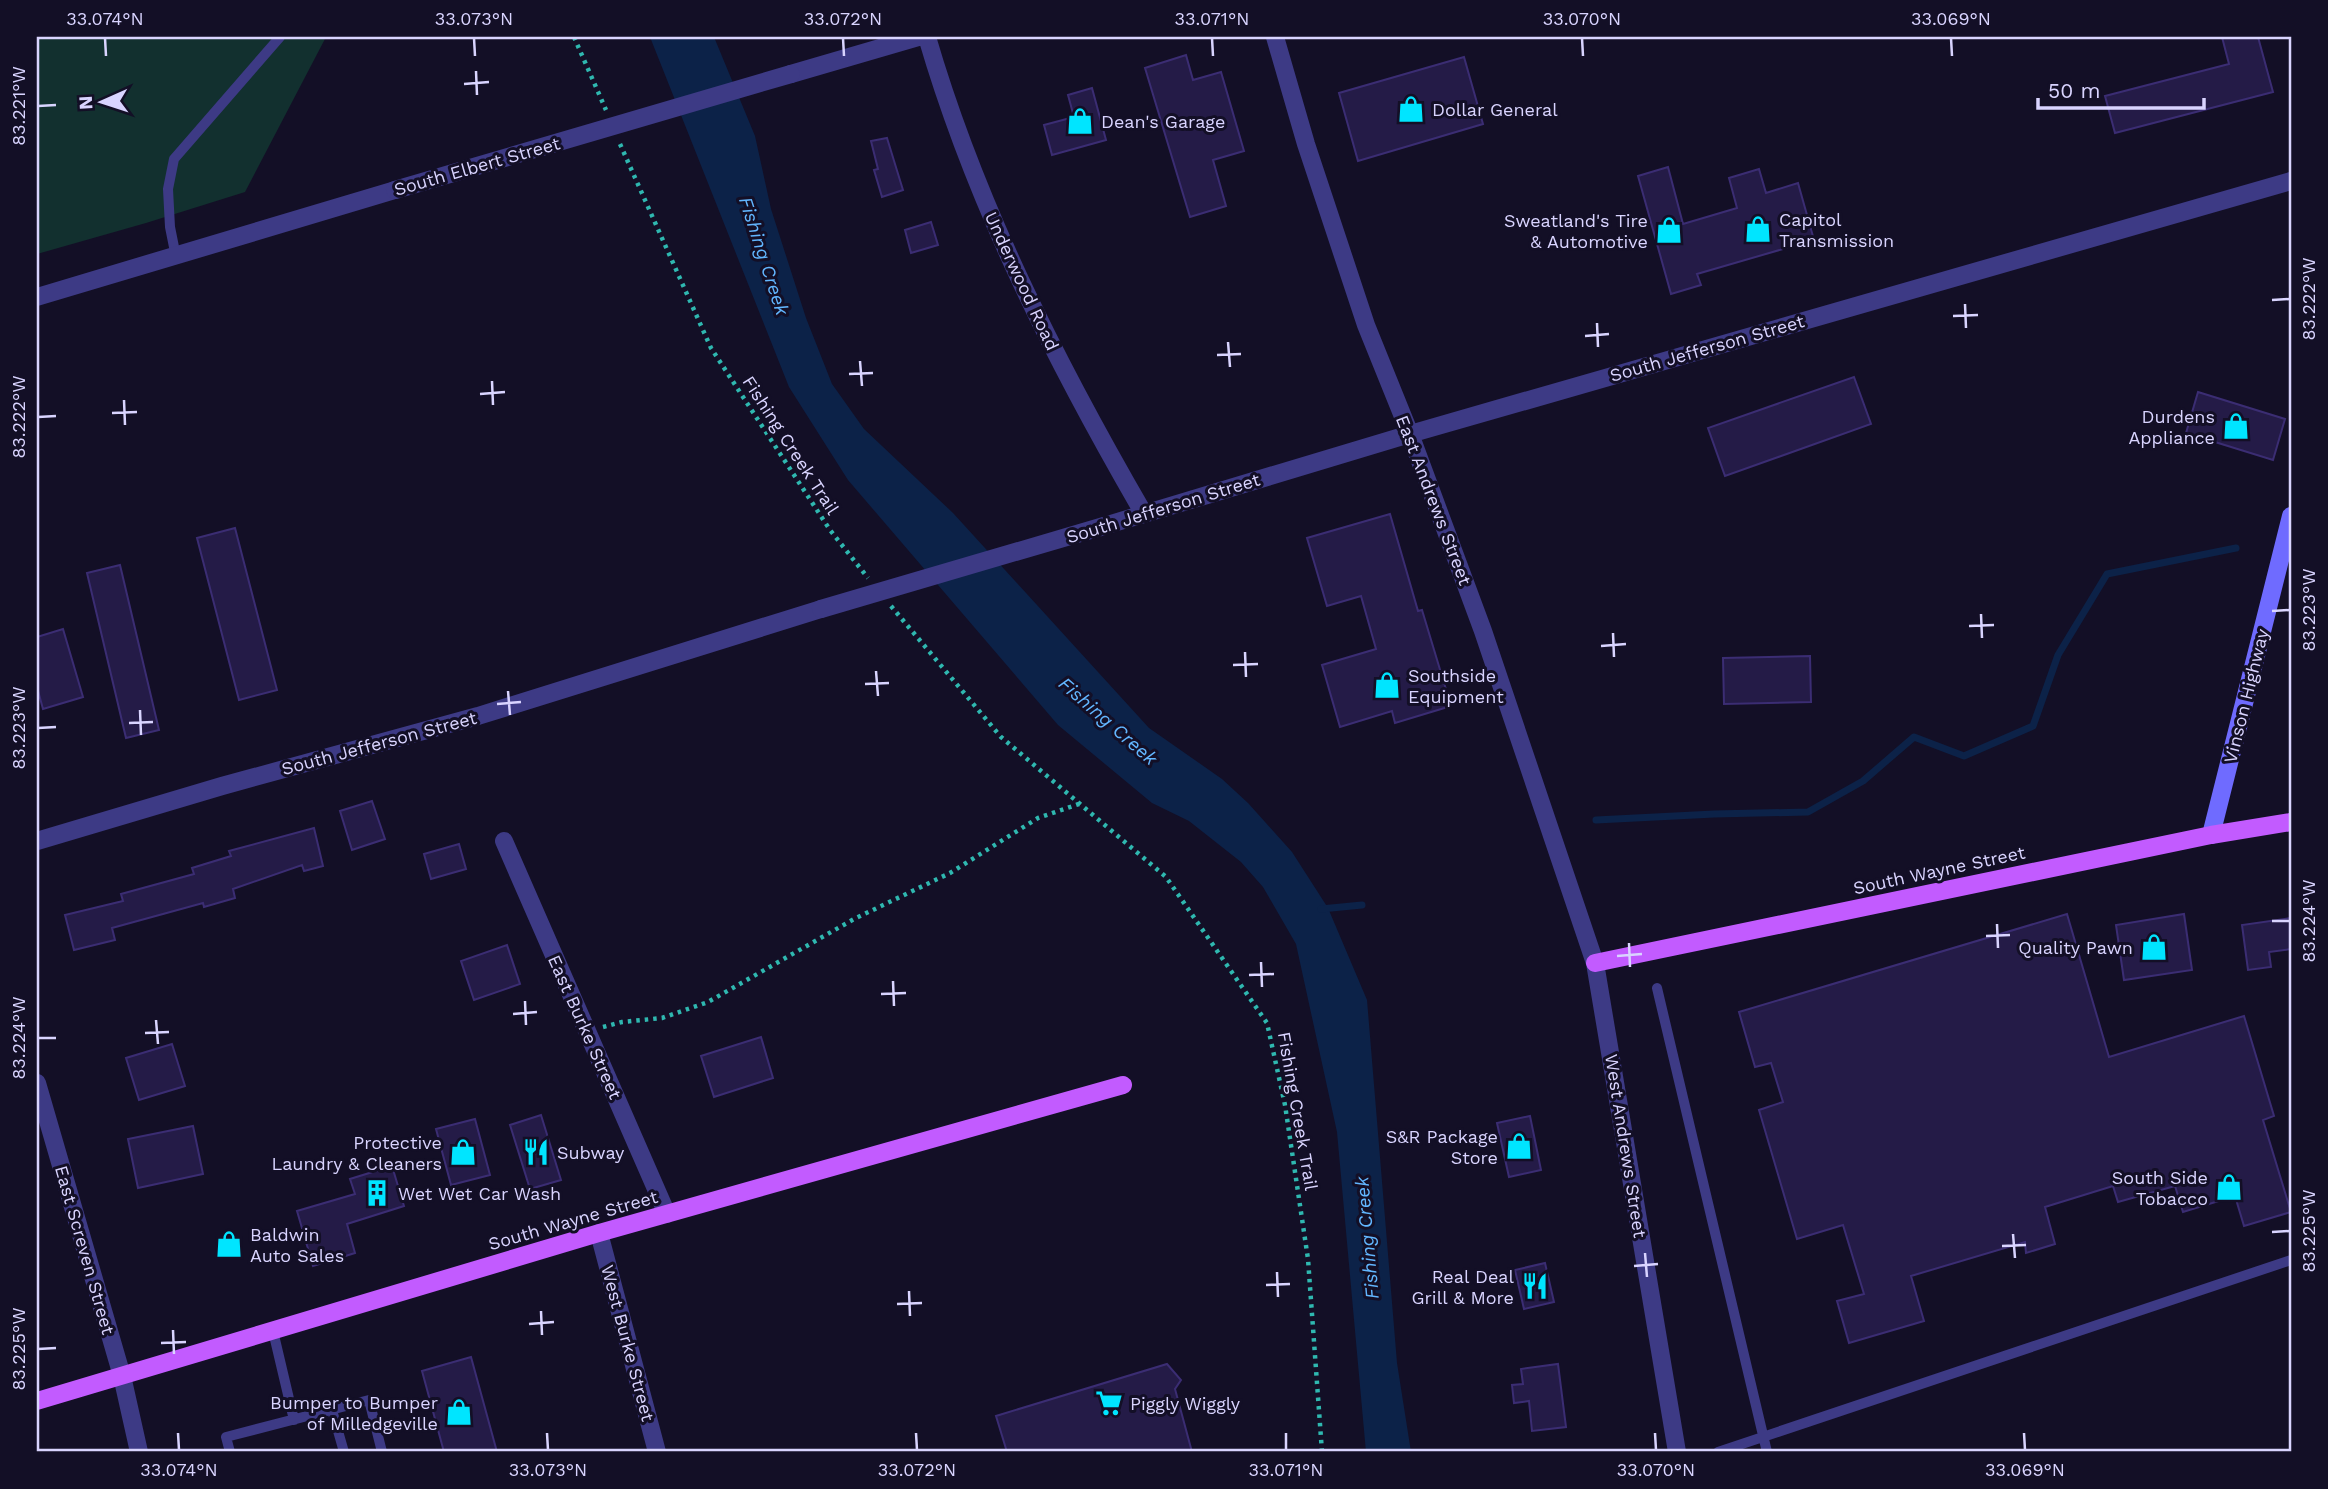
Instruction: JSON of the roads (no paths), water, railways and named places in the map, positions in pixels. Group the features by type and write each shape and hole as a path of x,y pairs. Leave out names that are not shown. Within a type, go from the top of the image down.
{"main road":[{"name":"Vinson Highway","path":"2211,835 2291,516"},
{"name":"South Wayne Street","path":"1595,963 2211,835 2291,822"},
{"name":"South Wayne Street","path":"37,1401 599,1233 1123,1085"}],"street":[{"name":"South Elbert Street","path":"37,297 918,37"},
{"name":"Underwood Road","path":"927,37 945,99 975,180 1053,348 1144,514"},
{"name":"East Andrews Street","path":"1275,37 1306,144 1366,325 1410,433 1483,631 1595,963"},
{"name":"South Jefferson Street","path":"37,841 222,786 478,716 821,609 1410,433 2291,181"},
{"name":"East Burke Street","path":"504,841 667,1214"},
{"name":"West Andrews Street","path":"1595,963 1677,1452"},
{"name":"East Screven Street","path":"37,1083 122,1376 139,1452"},
{"name":"West Burke Street","path":"599,1233 657,1452"}],"lane":[{"path":"176,257 167,189 174,159 280,37"},
{"path":"1657,988 1767,1452"},
{"path":"1718,1452 2291,1260"},
{"path":"273,1331 294,1420"},
{"path":"230,1452 226,1437 369,1400 382,1452"},
{"path":"332,1410 344,1452"}],"water":[{"name":"Fishing Creek","path":"650,37 714,37 755,136 771,209 806,318 832,384 864,429 953,513 1149,728 1222,779 1248,803 1292,852 1328,908 1367,1000 1397,1363 1411,1452 1366,1452 1337,1132 1296,944 1263,887 1241,862 1189,821 1152,803 1058,725 848,480 789,387"}],"waterway":[{"path":"1596,820 1808,812 1863,781 1914,737 1964,756 2033,726 2058,655 2107,574 2236,548"},
{"path":"1321,909 1362,905"}],"place":[{"name":"Dollar General","path":"1411,109"},
{"name":"Dean's Garage","path":"1080,121"},
{"name":"Capitol Transmission","path":"1758,229"},
{"name":"Sweatland's Tire & Automotive","path":"1669,230"},
{"name":"Durdens Appliance","path":"2236,426"},
{"name":"Southside Equipment","path":"1387,685"},
{"name":"Quality Pawn","path":"2154,947"},
{"name":"S&R Package Store","path":"1519,1146"},
{"name":"Protective Laundry & Cleaners","path":"463,1152"},
{"name":"Subway","path":"536,1152"},
{"name":"South Side Tobacco","path":"2229,1187"},
{"name":"Wet Wet Car Wash","path":"377,1193"},
{"name":"Baldwin Auto Sales","path":"229,1244"},
{"name":"Real Deal Grill & More","path":"1535,1286"},
{"name":"Piggly Wiggly","path":"1109,1403"},
{"name":"Bumper to Bumper of Milledgeville","path":"459,1412"}]}
